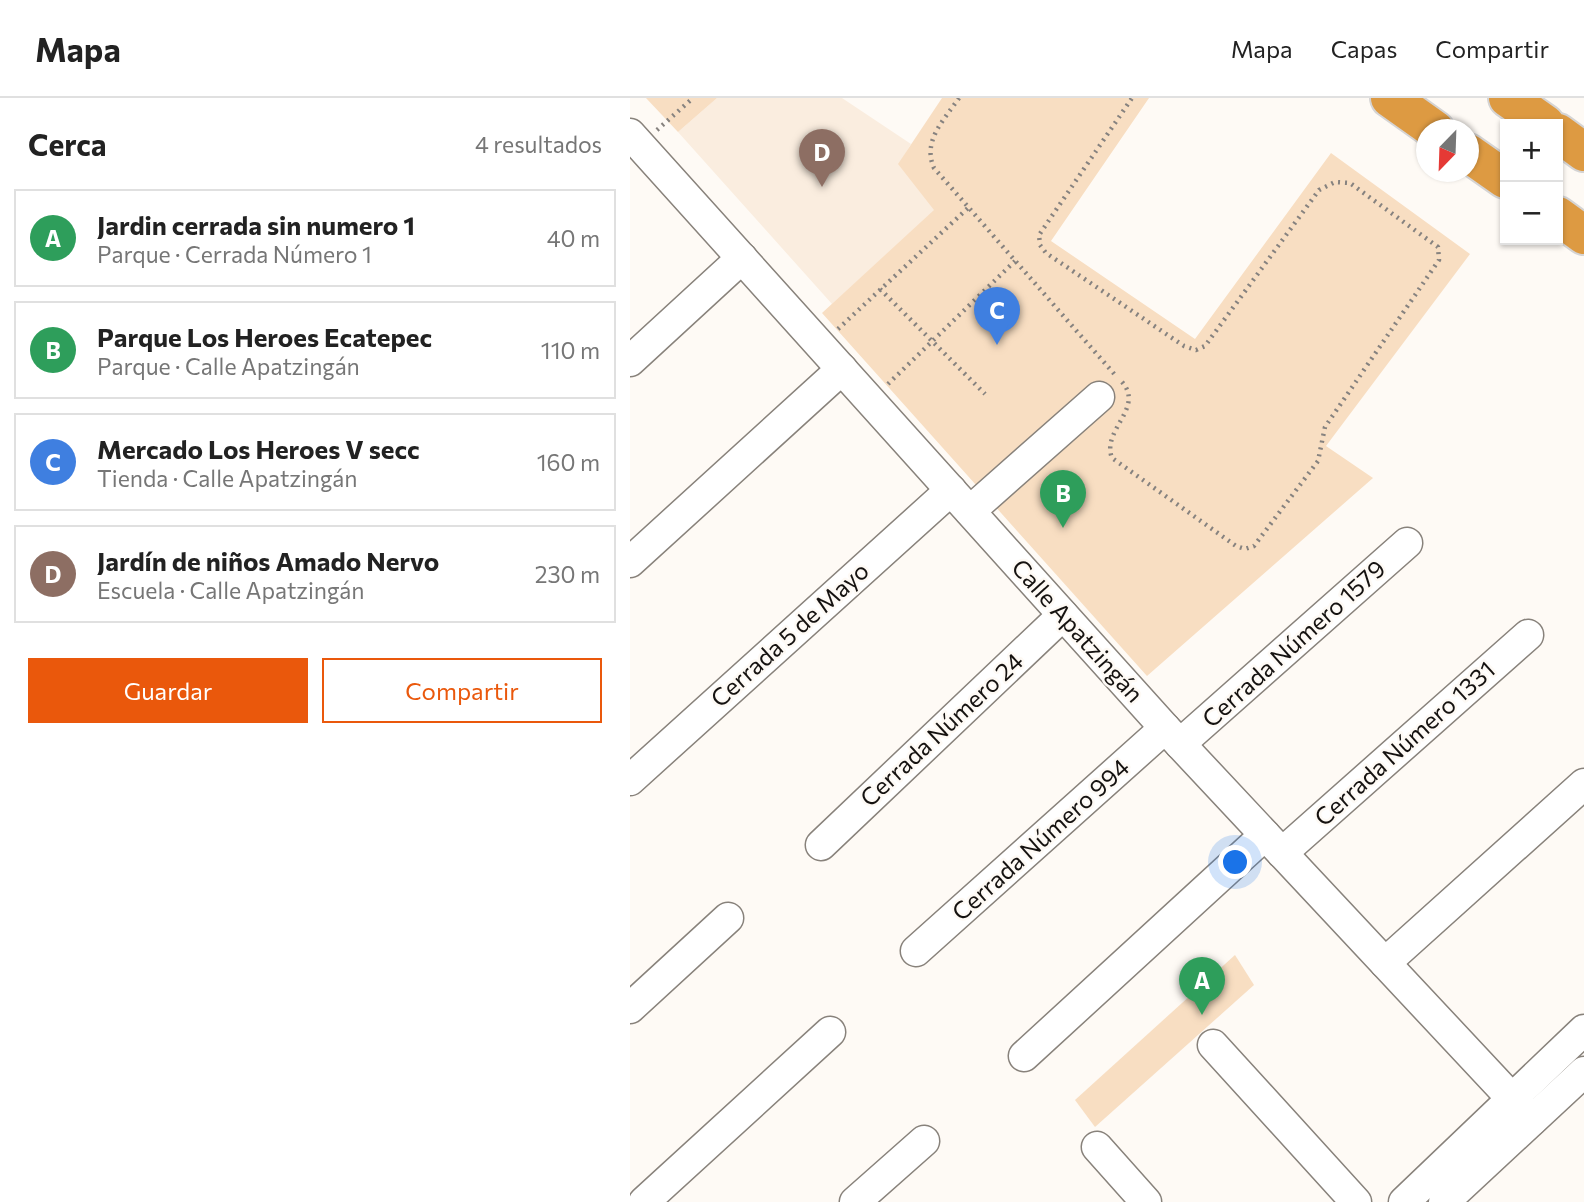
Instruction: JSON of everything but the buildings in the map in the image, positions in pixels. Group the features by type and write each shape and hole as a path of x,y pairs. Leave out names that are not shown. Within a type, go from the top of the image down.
{"highway":[{"path":"1390,98 1420,119"},
{"path":"1508,98 1538,119"},
{"path":"1563,137 1584,152"},
{"path":"1479,161 1500,175"},
{"path":"1563,220 1584,235"}],"street":[{"name":"Calle Apatzingán","path":"633,144 742,258 1173,736 1522,1110"},
{"path":"630,361 742,258"},
{"path":"630,562 842,369"},
{"name":"Cerrada 5 de Mayo","path":"630,780 960,501 1099,397"},
{"name":"Cerrada Número 1579","path":"1173,736 1407,543"},
{"name":"Cerrada Número 24","path":"821,845 1063,615"},
{"name":"Cerrada Número 1331","path":"1024,1056 1274,844 1528,635"},
{"name":"Cerrada Número 994","path":"916,951 1173,736"},
{"path":"1385,963 1584,784"},
{"path":"630,1008 728,918"},
{"path":"1444,1202 1522,1110 1584,1030"},
{"path":"644,1202 830,1032"},
{"path":"1213,1045 1356,1202"},
{"path":"1404,1202 1522,1110 1584,1072"},
{"path":"855,1202 924,1141"},
{"path":"1097,1147 1146,1202"}],"path":[{"path":"633,144 693,98"},
{"path":"959,98 931,140 929,156 934,168 1127,388 1130,402 1108,447 1112,458 1236,546 1245,549 1254,546 1318,461 1325,427 1435,270 1439,260 1437,247 1350,183 1335,182 1319,190 1205,346 1196,350 1184,346 1046,253 1040,245 1039,235 1132,98"},
{"path":"820,345 968,208"},
{"path":"870,401 1015,261"},
{"path":"880,289 985,394"}],"shaded area":[{"path":"646,98 717,98 678,132"},
{"path":"717,98 842,98 911,144 899,164 935,210 832,304 678,132"},
{"path":"942,98 1149,98 1051,241 1195,339 1331,153 1470,254 1326,446 1373,478 1147,676 822,313 934,210 898,164"},
{"path":"1235,955 1254,985 1095,1127 1075,1100"}],"place":[{"name":"Jardín de niños Amado Nervo","path":"822,187"},
{"name":"Mercado Los Heroes V secc","path":"997,345"},
{"name":"Parque Los Heroes Ecatepec","path":"1063,528"},
{"name":"Jardin cerrada sin numero 1","path":"1202,1015"}]}
